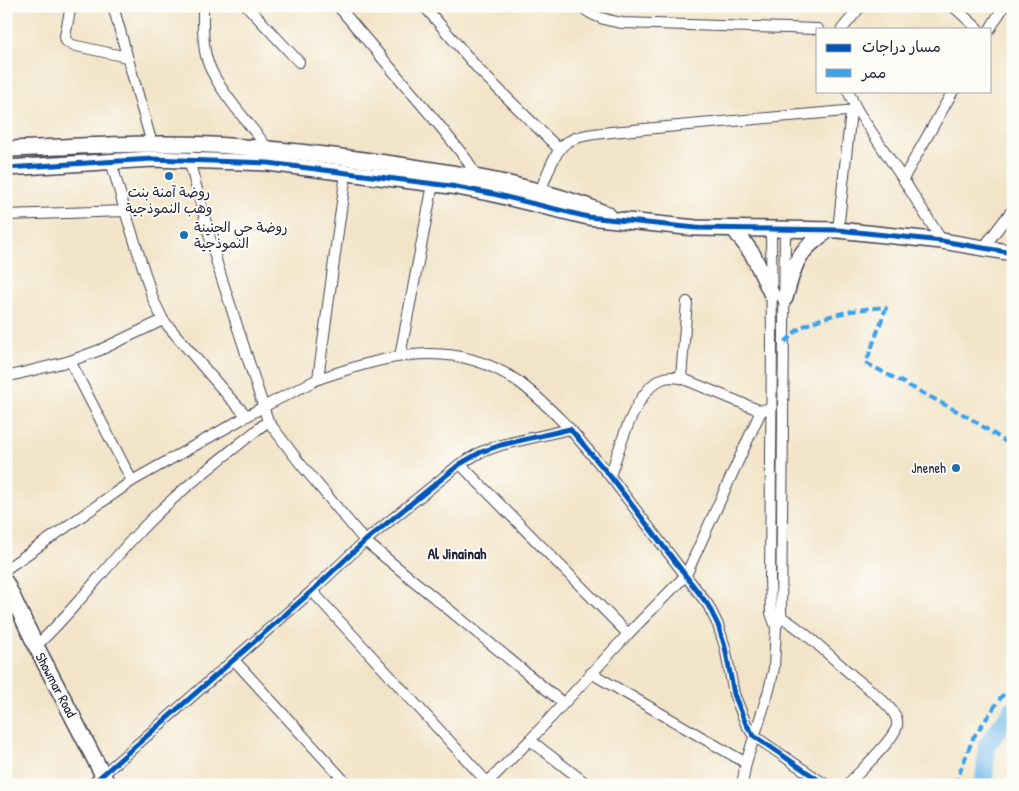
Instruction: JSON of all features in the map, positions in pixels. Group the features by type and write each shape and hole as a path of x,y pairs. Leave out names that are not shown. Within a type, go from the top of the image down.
{"street":[{"path":"71,6 65,36 66,42 127,57"},
{"path":"203,6 204,48 210,69 268,149"},
{"path":"247,6 299,62"},
{"path":"338,6 440,125 467,160 480,185"},
{"path":"424,6 486,77 559,149"},
{"path":"580,6 601,19 622,23 816,29"},
{"path":"843,28 861,6"},
{"path":"953,6 977,28"},
{"path":"991,28 1004,6"},
{"path":"111,7 152,144"},
{"path":"848,92 854,110 903,179 942,241"},
{"path":"903,179 952,92"},
{"path":"540,191 559,149 568,141 579,137 611,132 854,110"},
{"path":"778,296 798,257 806,246 833,230 854,110"},
{"path":"6,149 152,144 268,149 366,161 480,185 588,217 696,228 833,230 942,241 1013,253"},
{"path":"6,168 152,159 268,163 432,184 480,185 540,191 592,207 625,221"},
{"path":"189,160 218,267 268,421 299,462 365,541 563,703"},
{"path":"111,161 153,299 163,320 247,416"},
{"path":"318,379 346,173"},
{"path":"400,356 432,184"},
{"path":"984,247 1013,210"},
{"path":"6,215 125,211"},
{"path":"734,229 753,255 778,296 784,406 776,615"},
{"path":"742,785 746,763 774,668 776,615 772,408 778,296 778,230"},
{"path":"681,378 688,302"},
{"path":"6,378 70,361 100,350 163,320"},
{"path":"6,569 132,481 263,407 318,379 357,366 400,356 439,354 457,355 477,360 498,369 517,381 570,429 610,476 708,605 718,625 725,647 734,694 746,724 754,736 826,785"},
{"path":"70,361 132,481"},
{"path":"610,476 639,401 659,380 670,377 681,378 761,411 784,406"},
{"path":"312,591 486,783 530,740 628,634 686,575 761,411"},
{"path":"36,646 64,619 139,531 202,475 268,421"},
{"path":"91,785 105,779 365,541 460,464 481,452 501,445 570,429"},
{"path":"460,464 628,634"},
{"name":"Showmar Road","path":"6,583 36,646 105,779"},
{"path":"776,615 814,642 886,704 895,715 897,720 895,731 847,785"},
{"path":"234,660 348,785"},
{"path":"591,674 746,763"},
{"path":"530,740 588,785"}],"waterway":[{"path":"984,785 987,745 1013,709"}],"marked path":[{"path":"785,342 799,329 817,320 854,311 886,308 866,363 970,418 1006,442"},
{"path":"955,785 973,738 1002,696 1013,686"}],"cycle path":[{"path":"6,168 152,159 268,163 451,186 494,194 588,217 696,228 838,230 942,241 1013,253"},
{"path":"91,785 312,591 365,541 460,464 481,452 501,445 570,429 610,476 708,605 718,625 725,647 734,694 746,724 754,736 826,785"}],"place":[{"name":"روضة آمنة بنت وهب النموذجية","path":"169,176"},
{"name":"روضة حي الجنينة النموذجية","path":"184,235"},
{"name":"Jneneh","path":"956,468"}],"district":[{"name":"Al Jinainah","path":"457,554"}]}
